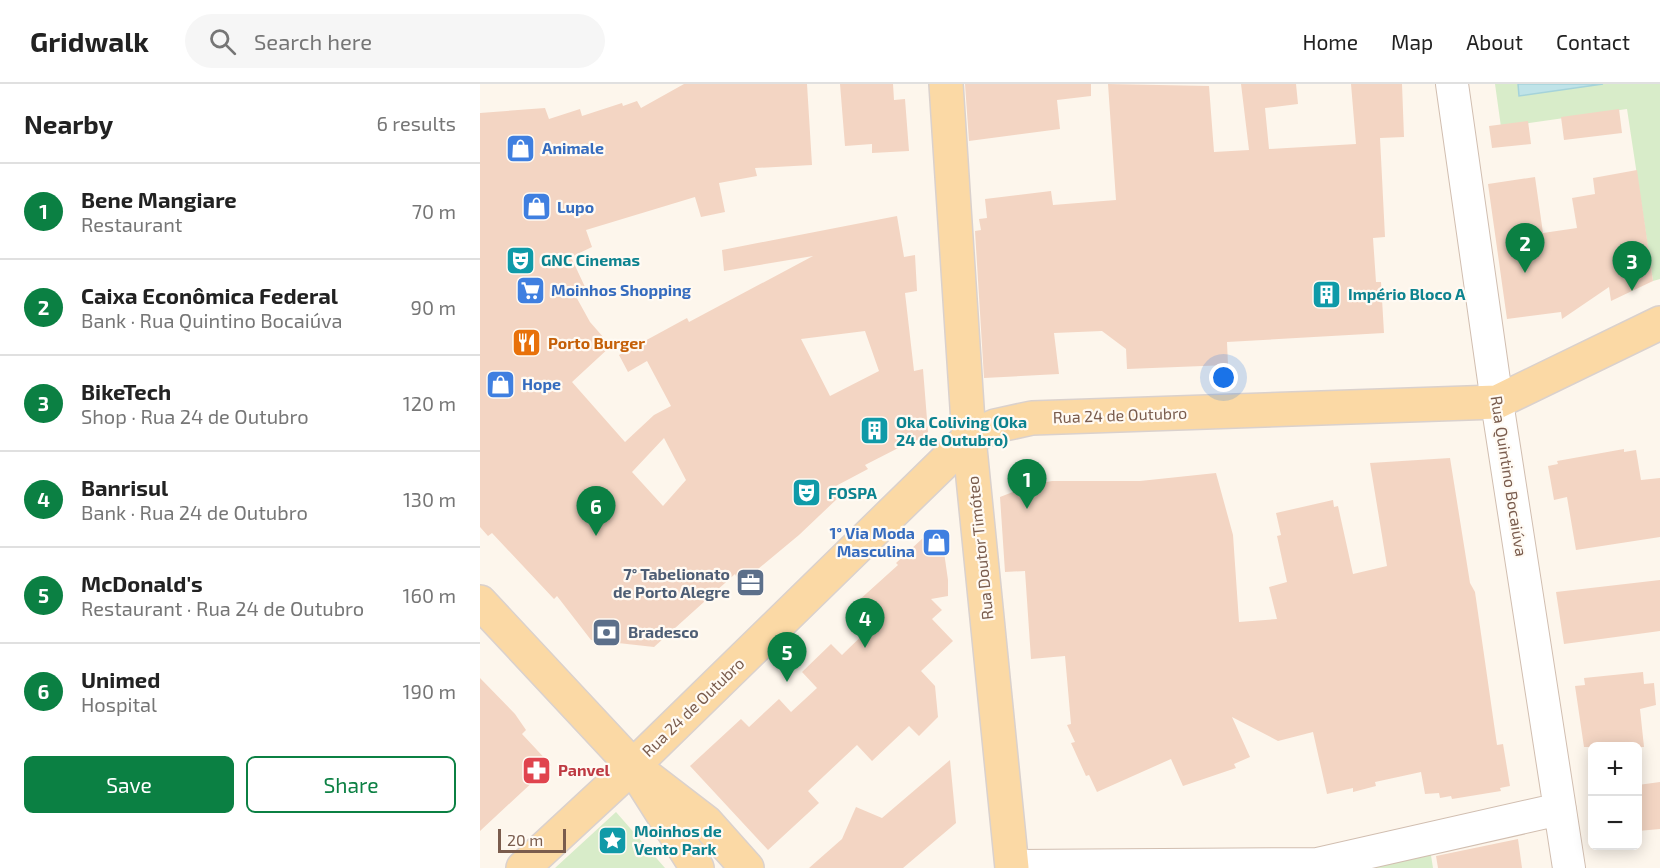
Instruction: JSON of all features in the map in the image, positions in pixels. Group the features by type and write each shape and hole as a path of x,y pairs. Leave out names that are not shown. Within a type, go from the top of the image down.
{"main road":[{"name":"Rua Doutor Timóteo","path":"946,84 969,438 1012,867"},
{"name":"Rua 24 de Outubro","path":"523,868 633,766 969,438 995,426 1032,418 1497,402 1660,323"},
{"path":"480,602 633,766 705,822 747,868"},
{"path":"633,766 697,868"}],"street":[{"name":"Rua Quintino Bocaiúva","path":"1452,84 1497,402 1569,868"},
{"path":"1012,867 1317,864 1560,809"}],"green space":[{"path":"1495,84 1660,84 1660,279 1653,281 1627,109 1501,127"},
{"name":"Moinhos de Vento Park","path":"616,812 665,868 555,868"},
{"path":"1430,849 1433,868 1366,868"}],"water":[{"path":"1518,84 1603,84 1519,96"}],"building":[{"path":"684,84 807,84 812,165 755,168 757,176 719,183 725,212 701,217 695,197 586,230 592,247 571,257 585,287 574,293 590,322 611,346 572,382 625,442 654,415 671,406 647,361 628,372 619,355 687,318 689,322 813,256 724,271 722,250 897,216 904,257 915,255 917,291 905,293 914,371 923,369 928,432 909,447 908,443 865,465 868,469 834,487 839,497 799,535 740,584 735,574 654,647 591,640 557,596 554,599 492,533 488,536 480,527 480,113 545,108 549,119 580,109 582,116 622,103 623,106 637,101 641,108","holes":["865,331 879,371 830,396 801,339","664,438 686,480 663,506 632,472"]},
{"path":"840,84 893,84 894,100 905,99 909,151 872,153 872,144 845,146"},
{"path":"965,84 1091,84 1091,96 1057,100 1060,129 969,141"},
{"path":"1108,84 1209,86 1214,152 1249,150 1241,84 1296,84 1298,104 1265,108 1269,149 1356,144 1351,84 1402,84 1404,137 1380,138 1385,237 1373,238 1376,282 1381,282 1384,333 1227,342 1228,365 1127,369 1126,349 1102,331 1054,333 1059,374 984,378 975,231 981,230 979,219 987,218 985,199 1051,191 1053,205 1116,200"},
{"path":"1619,109 1622,133 1564,140 1561,117"},
{"path":"1528,121 1531,144 1492,148 1489,126"},
{"path":"1637,170 1653,281 1611,301 1609,287 1562,319 1561,312 1507,319 1488,184 1535,177 1543,233 1577,228 1572,198 1595,194 1593,178"},
{"path":"1624,449 1624,452 1636,450 1641,480 1660,478 1660,537 1576,550 1567,497 1554,500 1548,466 1558,464 1557,461"},
{"path":"1450,458 1470,583 1475,592 1497,745 1503,744 1510,786 1500,788 1501,791 1452,799 1451,796 1440,798 1439,793 1425,794 1421,772 1375,782 1376,786 1353,792 1353,788 1327,794 1313,732 1278,741 1232,717 1250,757 1234,764 1236,768 1183,786 1171,759 1097,792 1089,775 1086,776 1071,743 1075,742 1067,725 1071,724 1065,656 1031,659 1025,571 1005,572 1000,497 1031,485 1052,481 1140,481 1216,473 1233,535 1239,622 1277,619 1269,587 1287,582 1277,536 1281,535 1276,513 1333,500 1334,507 1338,506 1353,574 1387,566 1370,463"},
{"path":"932,535 942,538 948,596 931,599 942,610 932,619 953,641 921,671 935,686 938,717 919,736 909,726 872,761 857,745 808,791 819,803 768,850 690,766 741,719 749,727 779,699 791,712 817,688 802,672 831,644 842,655 876,622 857,602 898,565 896,563 924,537"},
{"path":"1660,580 1660,631 1564,644 1556,592"},
{"path":"1643,672 1644,684 1654,683 1656,705 1640,709 1644,747 1642,747 1642,742 1588,742 1588,747 1584,747 1575,686 1585,685 1584,678"},
{"path":"480,678 515,714 526,730 522,734 551,765 480,831"},
{"path":"950,760 956,823 903,868 809,868 842,839 856,807 882,818"},
{"path":"1660,782 1660,829 1642,831 1642,784"},
{"path":"1518,839 1522,868 1438,868 1436,856"}],"place":[{"name":"Animale","path":"521,148"},
{"name":"Lupo","path":"536,207"},
{"name":"GNC Cinemas","path":"520,260"},
{"name":"Caixa Econômica Federal","path":"1525,273"},
{"name":"Moinhos Shopping","path":"530,290"},
{"name":"BikeTech","path":"1632,291"},
{"name":"Império Bloco A","path":"1327,294"},
{"name":"Porto Burger","path":"527,343"},
{"name":"Hope","path":"501,384"},
{"name":"Oka Coliving (Oka 24 de Outubro)","path":"875,431"},
{"name":"FOSPA","path":"807,493"},
{"name":"Bene Mangiare","path":"1027,509"},
{"name":"Unimed","path":"596,536"},
{"name":"1° Via Moda Masculina","path":"936,542"},
{"name":"7° Tabelionato de Porto Alegre","path":"751,583"},
{"name":"Bradesco","path":"607,632"},
{"name":"Banrisul","path":"865,648"},
{"name":"McDonald's","path":"787,682"},
{"name":"Panvel","path":"537,770"},
{"name":"Moinhos de Vento Park","path":"613,840"}]}
